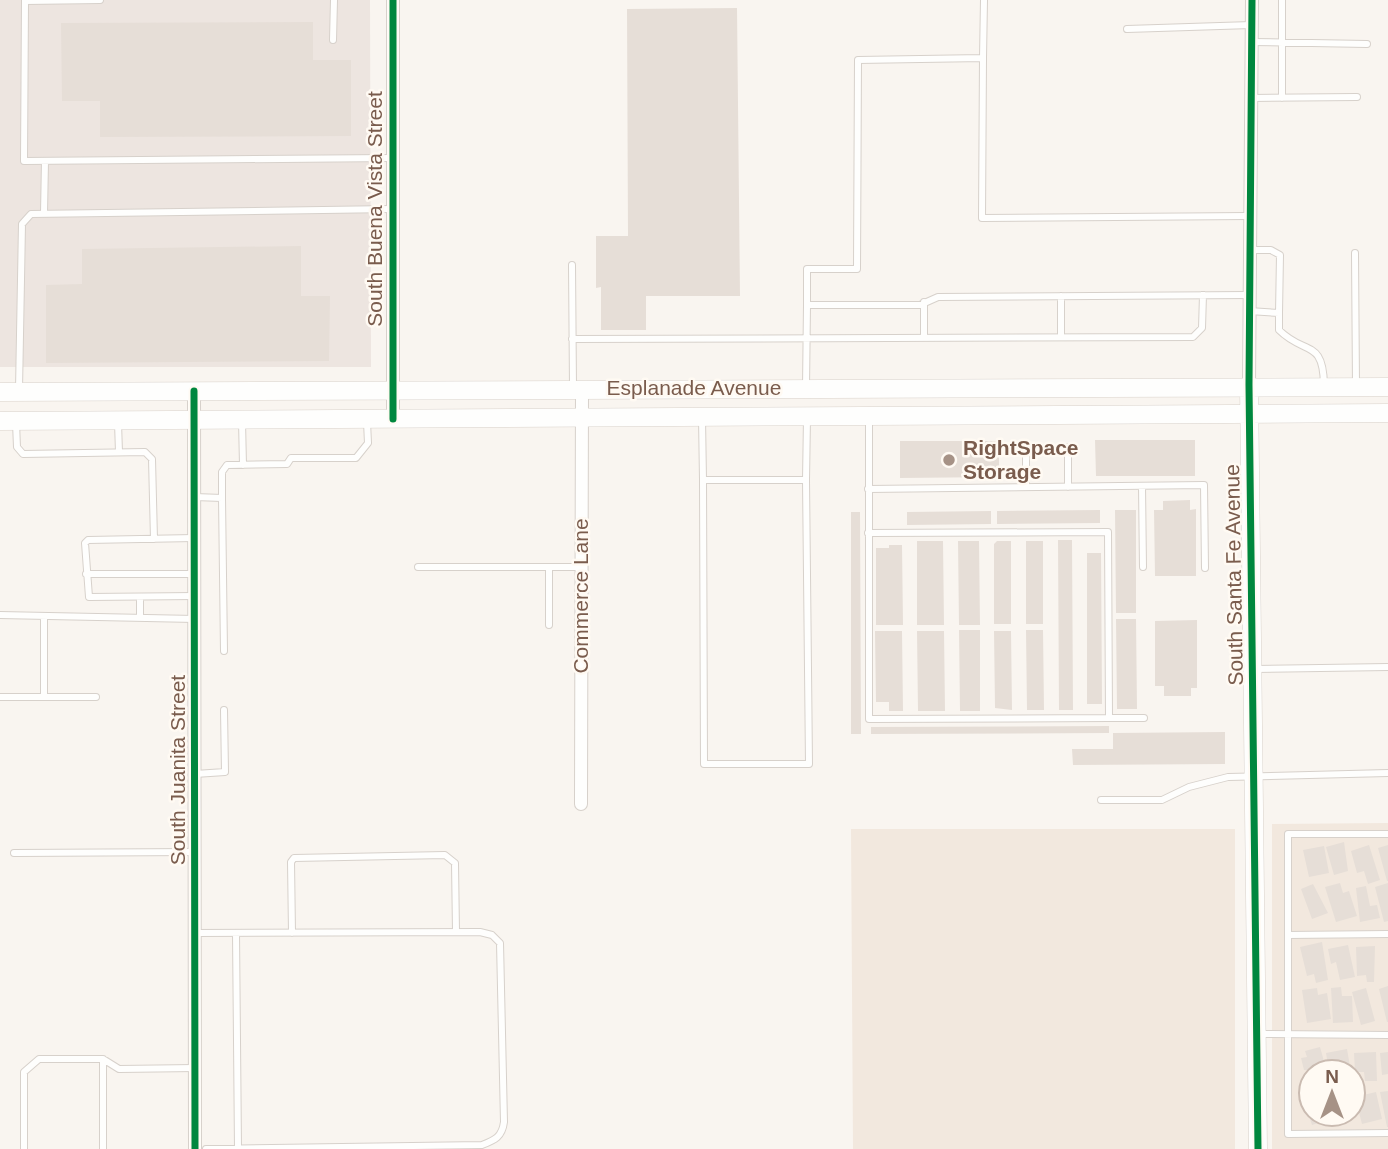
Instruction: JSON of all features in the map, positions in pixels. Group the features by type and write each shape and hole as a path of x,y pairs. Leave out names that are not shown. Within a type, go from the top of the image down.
{"main road":[{"name":"South Santa Fe Avenue","path":"1249,385 1258,1149"},
{"name":"Esplanade Avenue","path":"0,392 961,386 1388,387"},
{"path":"960,415 961,386"},
{"path":"806,387 807,416"},
{"name":"Esplanade Avenue","path":"8,421 1388,413"}],"street":[{"name":"South Buena Vista Street","path":"393,0 393,419"},
{"name":"South Santa Fe Avenue","path":"1249,385 1252,0"},
{"name":"Commerce Lane","path":"577,388 581,417 581,804"},
{"name":"South Juanita Street","path":"194,391 195,1149"}],"lane":[{"path":"100,0 24,0 24,161 392,158"},
{"path":"333,40 334,0"},
{"path":"984,0 982,218 1250,216"},
{"path":"1282,0 1282,97"},
{"path":"1127,29 1251,25"},
{"path":"1251,42 1367,44"},
{"path":"806,387 807,269 856,269 858,60 983,58"},
{"path":"1251,98 1356,97"},
{"path":"44,213 45,162"},
{"path":"19,392 22,224 31,214 392,209"},
{"path":"1250,250 1271,250 1280,255 1279,330 1287,338 1318,354 1324,385"},
{"path":"1354,253 1356,385"},
{"path":"572,265 572,340 577,388"},
{"path":"572,340 1193,337 1202,328 1203,295"},
{"path":"807,305 920,305 938,297 1249,295"},
{"path":"1061,296 1062,337"},
{"path":"924,302 924,338"},
{"path":"1249,311 1279,313"},
{"path":"869,415 869,719 1144,718"},
{"path":"702,416 704,764 809,764 807,416"},
{"path":"242,419 243,465"},
{"path":"223,651 222,472 227,465 287,464 291,458 356,458 368,443 368,419"},
{"path":"118,420 119,452"},
{"path":"8,421 17,447 23,454 145,452 152,458 154,539"},
{"path":"1026,447 1026,487"},
{"path":"1068,447 1068,486"},
{"path":"703,480 806,480"},
{"path":"868,489 1204,485 1205,568"},
{"path":"1142,486 1143,567"},
{"path":"195,498 222,498"},
{"path":"868,533 1108,532 1109,718"},
{"path":"195,538 88,540 85,543 89,597 195,596"},
{"path":"418,567 580,567"},
{"path":"549,567 549,625"},
{"path":"86,574 195,574"},
{"path":"140,597 140,617"},
{"path":"0,615 195,619"},
{"path":"44,617 44,697"},
{"path":"1253,669 1388,667"},
{"path":"0,697 96,697"},
{"path":"195,774 225,772 224,710"},
{"path":"1101,800 1162,800 1189,787 1228,778 1388,773"},
{"path":"1388,834 1288,834 1288,1134 1388,1133"},
{"path":"14,853 195,852"},
{"path":"292,933 291,862 294,858 432,855 445,855 455,863 456,932"},
{"path":"195,933 480,932 492,935 500,943 502,1133 494,1141 482,1145 205,1149"},
{"path":"236,933 238,1148"},
{"path":"1289,935 1388,934"},
{"path":"1257,1034 1388,1035"},
{"path":"24,1149 24,1072 39,1059 103,1059 119,1069 195,1068"},
{"path":"103,1059 103,1149"}],"shaded area":[{"path":"0,0 370,0 371,367 0,367"},
{"path":"1388,823 1388,1149 1272,1149 1272,824"},
{"path":"851,829 1235,829 1235,1149 853,1149"}],"building":[{"path":"737,8 740,296 646,296 646,330 601,330 601,287 596,288 596,236 628,236 627,9"},
{"path":"313,22 313,60 351,60 351,136 100,137 100,101 62,101 61,23"},
{"path":"301,246 301,296 330,296 329,361 46,363 46,285 82,284 82,249"},
{"path":"1095,440 1195,440 1195,476 1096,476"},
{"name":"RightSpace Storage","path":"900,441 999,441 999,477 900,478"},
{"path":"1190,500 1190,510 1196,509 1196,576 1155,576 1154,510 1163,510 1163,501"},
{"path":"1100,510 1100,523 997,524 997,511"},
{"path":"1115,510 1136,510 1136,613 1116,613"},
{"path":"991,511 991,524 907,525 907,512"},
{"path":"851,512 860,512 861,734 851,734"},
{"path":"1058,540 1072,540 1073,710 1059,710"},
{"path":"917,541 943,541 944,625 917,625"},
{"path":"958,541 979,541 980,625 959,625"},
{"path":"997,541 1011,541 1011,624 994,624 994,544"},
{"path":"1026,541 1043,541 1043,624 1026,624"},
{"path":"889,545 902,545 903,625 876,625 876,548 889,548"},
{"path":"1087,553 1101,553 1102,704 1087,704"},
{"path":"1116,619 1136,619 1137,709 1117,709"},
{"path":"1197,620 1197,688 1191,688 1191,696 1164,696 1164,686 1155,686 1155,621"},
{"path":"959,630 980,630 980,711 960,711"},
{"path":"1026,630 1043,630 1044,710 1027,710"},
{"path":"875,631 902,631 903,711 889,711 889,702 876,702"},
{"path":"917,631 944,631 945,711 918,711"},
{"path":"994,631 1011,631 1012,710 995,708"},
{"path":"1109,726 1109,733 871,734 871,727"},
{"path":"1225,732 1225,764 1073,765 1072,749 1113,749 1113,733"},
{"path":"1344,842 1348,871 1334,875 1326,847"},
{"path":"1369,845 1380,880 1368,884 1364,871 1357,873 1351,851"},
{"path":"1388,845 1388,881 1387,881 1378,848"},
{"path":"1324,846 1329,873 1309,877 1303,850"},
{"path":"1340,883 1343,893 1349,891 1357,916 1336,922 1325,887"},
{"path":"1388,883 1388,921 1384,922 1375,887"},
{"path":"1313,884 1328,913 1312,919 1301,889"},
{"path":"1366,886 1370,906 1377,905 1380,918 1360,922 1356,888"},
{"path":"1322,942 1328,980 1316,983 1314,974 1307,976 1300,947"},
{"path":"1348,945 1355,977 1340,980 1336,962 1331,964 1328,949"},
{"path":"1375,946 1374,982 1367,982 1366,975 1357,976 1356,947"},
{"path":"1388,986 1388,1022 1387,1022 1379,989"},
{"path":"1341,987 1342,996 1352,996 1353,1022 1333,1023 1331,988"},
{"path":"1317,988 1318,995 1327,993 1331,1019 1307,1023 1302,990"},
{"path":"1366,988 1375,1021 1361,1025 1352,992"},
{"path":"1320,1047 1323,1058 1301,1058 1307,1057 1305,1051"},
{"path":"1347,1049 1349,1058 1327,1058 1326,1053"},
{"path":"1376,1052 1377,1081 1367,1081 1367,1058 1354,1058 1354,1053"},
{"path":"1388,1052 1388,1074 1382,1075 1380,1053"},
{"path":"1388,1091 1388,1127 1387,1127 1380,1092"},
{"path":"1376,1092 1382,1119 1367,1123 1367,1094"}],"cycle path":[{"path":"393,0 393,419"},
{"path":"1252,0 1249,385 1258,1149"},
{"path":"194,391 195,1149"}],"place":[{"name":"RightSpace Storage","path":"949,460"}]}
